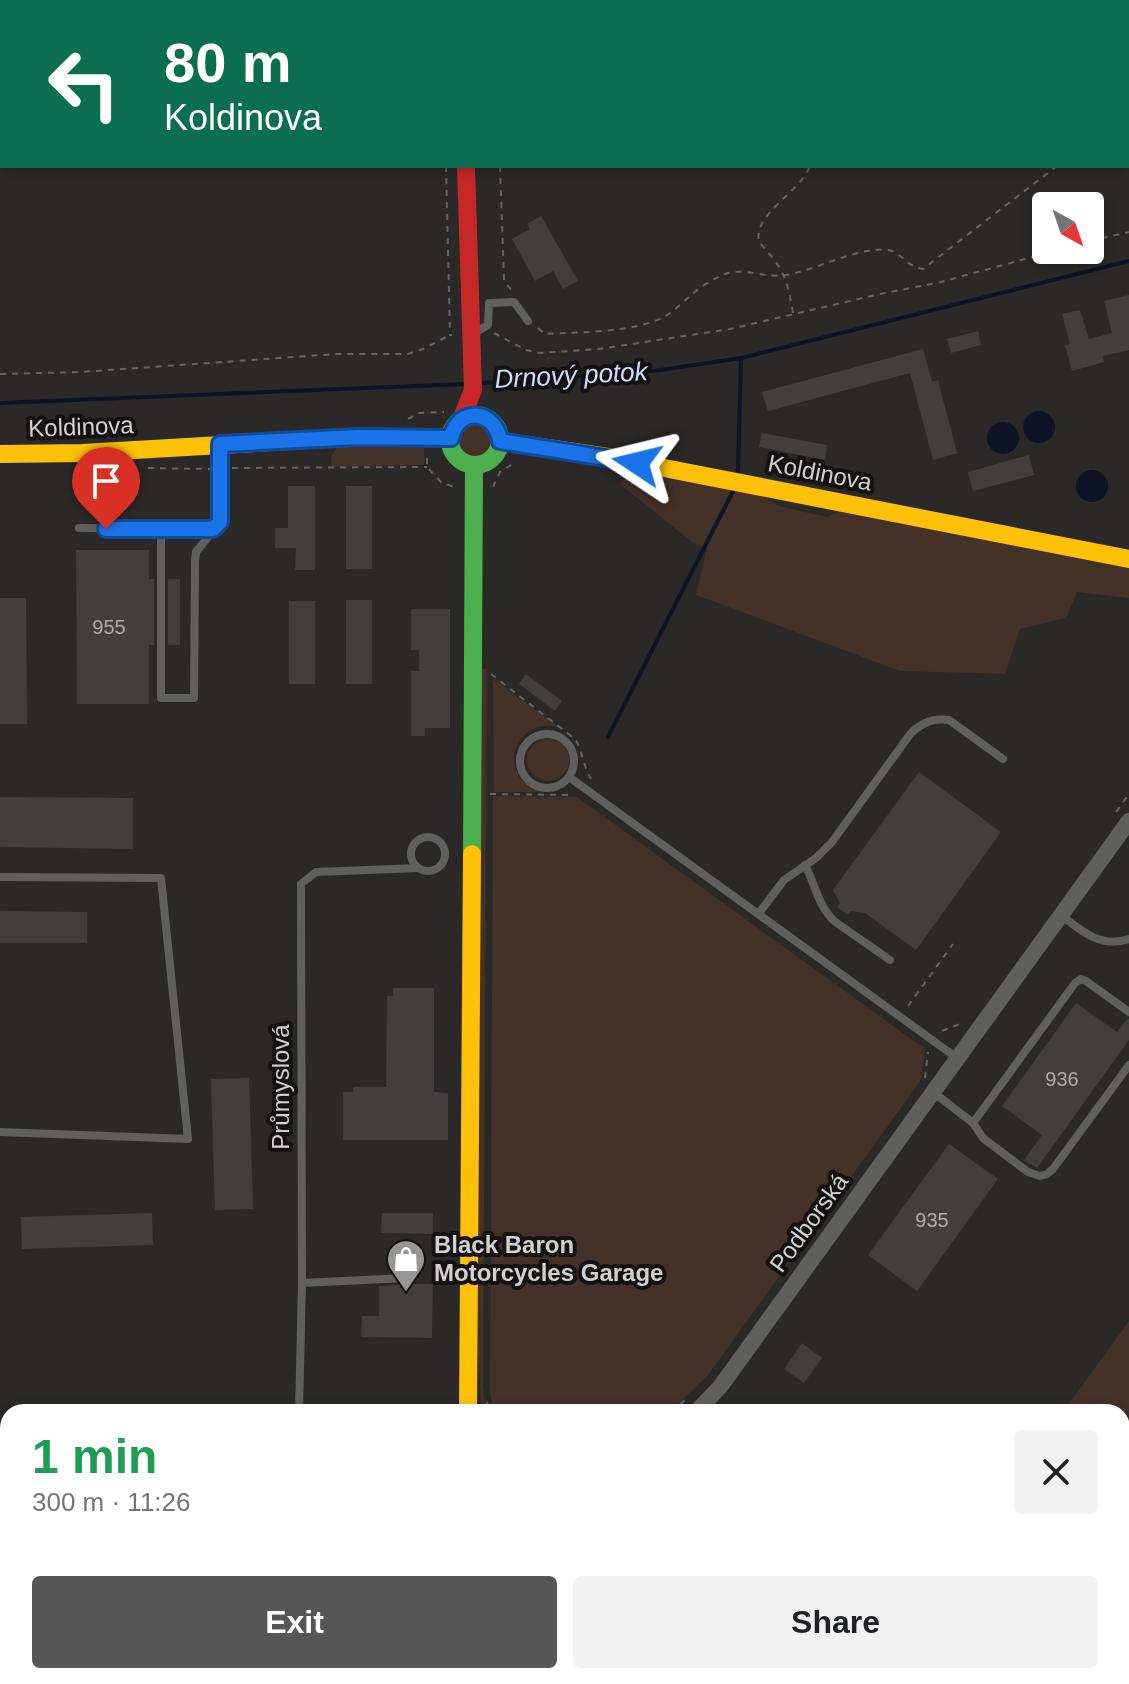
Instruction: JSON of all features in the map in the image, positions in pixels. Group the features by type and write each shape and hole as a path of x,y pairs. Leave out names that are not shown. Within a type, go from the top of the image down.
{"main road":[{"path":"466,168 465,334 472,354 473,395 451,438 454,453 474,465 495,455 500,441 499,431 485,417 473,395"},
{"path":"461,420 472,415 485,417"},
{"name":"Koldinova","path":"0,454 83,453 358,437 451,438"},
{"name":"Koldinova","path":"500,441 608,457 1129,559"},
{"path":"468,1404 474,465"}],"street":[{"name":"Podborská","path":"704,1404 720,1387 1129,821"}],"lane":[{"path":"465,334 488,325 489,303 514,302 528,321"},
{"path":"161,529 161,698 194,698 195,561 196,552 220,522 220,444"},
{"path":"79,528 213,529"},
{"path":"759,913 784,880 816,858 832,842 919,726 939,719 949,720 1003,759"},
{"path":"541,734 559,736 572,750 573,768 569,777 554,787 544,788 528,780 520,762 525,745 541,734"},
{"path":"569,777 958,1058"},
{"path":"425,837 441,842 446,853 443,863 434,870 418,868 411,859 415,842 425,837"},
{"path":"805,865 827,914 890,960"},
{"name":"Průmyslová","path":"299,1404 301,884 316,872 418,868"},
{"path":"0,877 161,878 188,1139 0,1132"},
{"path":"1061,915 1096,939 1113,943 1129,939"},
{"path":"973,1123 1075,983 1081,979 1086,981 1129,1012"},
{"path":"933,1092 973,1123 983,1138 1028,1172 1047,1174 1129,1065"},
{"path":"302,1283 406,1278"}],"path":[{"path":"446,168 450,335"},
{"path":"500,168 504,280 513,293 514,302"},
{"path":"793,314 784,276 758,241 760,227 809,168"},
{"path":"528,321 545,334 652,323 727,273 784,276 882,249 894,251 906,263 923,269 1054,168"},
{"path":"1104,238 1129,232"},
{"path":"0,374 81,372 336,354 408,354 450,335 465,334 495,333 526,350 540,353 599,349 730,329 941,282 1032,257"},
{"path":"493,487 500,472 517,461 522,445"},
{"path":"490,674 575,739 581,749 585,770 599,786"},
{"path":"489,794 572,795"},
{"path":"907,1007 953,944"}],"shaded area":[{"path":"475,425 487,429 491,441 487,453 475,457 463,453 459,441 463,429"},
{"path":"338,445 424,448 424,465 332,467 331,457"},
{"path":"631,467 760,493 778,506 827,517 843,510 1129,566 1129,598 1077,592 1066,618 1020,629 1005,674 900,671 696,595 707,549 692,542 620,484"},
{"path":"481,669 487,669 485,1404 481,1404 478,1353"},
{"path":"493,679 559,727 543,726 530,730 515,750 514,762 518,774 526,784 540,792 494,792"},
{"path":"548,739 563,745 569,760 563,775 548,781 533,775 527,760 533,745"},
{"path":"493,796 577,797 925,1049 921,1080 708,1375 680,1402 492,1404"},
{"path":"1129,1321 1129,1404 1069,1404"}],"water":[{"path":"1039,411 1050,416 1055,427 1050,438 1039,443 1028,438 1023,427 1028,416"},
{"path":"1003,422 1014,427 1019,438 1014,449 1003,454 992,449 987,438 992,427"},
{"path":"1092,470 1103,475 1108,486 1103,497 1092,502 1081,497 1076,486 1081,475"}],"building":[{"path":"541,216 578,281 563,289 553,271 535,281 512,239 530,229 527,224"},
{"path":"1129,295 1129,350 1103,356 1104,362 1072,371 1065,345 1070,344 1062,314 1080,310 1089,339 1112,333 1104,301"},
{"path":"978,331 981,345 951,353 947,339"},
{"path":"923,349 932,382 938,380 957,453 933,460 910,373 768,411 762,392"},
{"path":"762,433 827,445 825,460 759,447"},
{"path":"1029,455 1034,475 973,491 968,472"},
{"path":"288,486 315,486 315,570 295,570 296,548 275,548 275,528 288,528"},
{"path":"346,486 372,486 372,569 346,569"},
{"path":"76,550 149,550 149,579 154,579 154,645 149,645 149,704 77,704"},
{"path":"168,579 180,579 180,645 168,645"},
{"path":"0,598 26,598 27,724 0,724"},
{"path":"346,600 372,600 372,684 346,684"},
{"path":"289,601 315,601 315,684 289,684"},
{"path":"411,609 450,609 450,728 425,728 425,736 411,736 411,671 419,671 419,650 411,650"},
{"path":"526,674 562,701 555,711 519,684"},
{"path":"919,772 1001,832 916,950 865,913 851,911 848,915 837,907 840,903 833,890"},
{"path":"0,797 133,798 133,849 0,847"},
{"path":"0,911 87,912 87,943 0,943"},
{"path":"393,988 434,988 434,1092 448,1093 448,1140 343,1140 343,1092 353,1092 353,1087 386,1087 387,996 393,996"},
{"path":"1076,1003 1117,1032 1129,1019 1129,1040 1037,1168 1024,1160 1042,1135 1002,1106"},
{"path":"249,1078 253,1209 215,1210 211,1079"},
{"path":"949,1144 998,1179 917,1291 868,1255"},
{"path":"152,1213 153,1245 22,1249 21,1217"},
{"path":"382,1213 433,1213 433,1234 381,1233"},
{"path":"433,1284 432,1338 361,1337 362,1316 379,1316 379,1286"},
{"path":"802,1343 822,1358 804,1383 784,1369"}],"waterway":[{"name":"Drnový potok","path":"482,383 654,371 741,358 1129,261"},
{"path":"738,472 741,358"},
{"name":"Drnový potok","path":"0,403 465,384"},
{"path":"608,737 733,491"}],"traffic: fast":[{"path":"475,415 492,423 500,440 492,457 475,465 458,457 450,440 458,423 475,415"},
{"path":"472,854 474,465"}],"traffic: slow":[{"path":"0,454 83,453 358,437 451,438"},
{"path":"500,441 608,457 1129,559"},
{"path":"468,1404 472,854"}],"traffic: jam":[{"path":"461,420 473,390 466,168"}],"place":[{"name":"Black Baron Motorcycles Garage","path":"406,1293"}],"route":[{"path":"106,529 213,529 220,522 220,444 358,437 451,438 452,431 461,420 479,415 493,423 499,431 500,441 637,463"}]}
